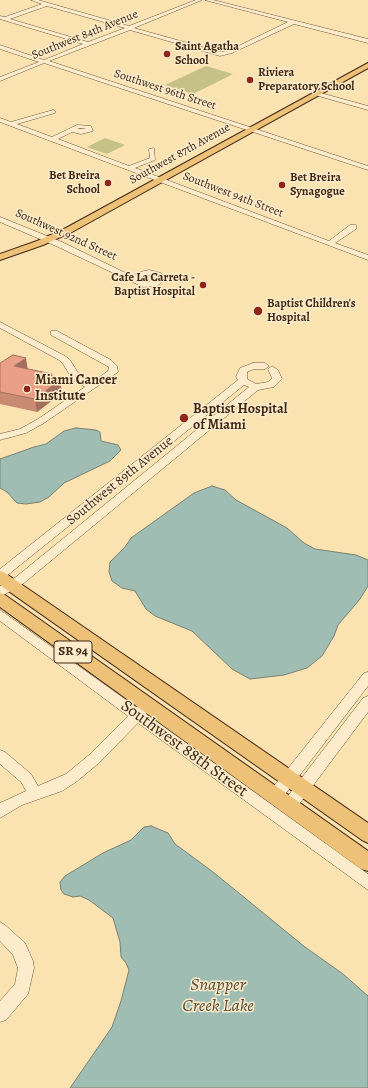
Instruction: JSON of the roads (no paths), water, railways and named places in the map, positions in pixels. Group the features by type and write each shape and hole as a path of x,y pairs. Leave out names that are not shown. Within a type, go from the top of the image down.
{"main road":[{"name":"Southwest 87th Avenue","path":"0,257 47,240 79,225 368,65"},
{"name":"SR 94","path":"3,582 147,679 368,834"},
{"name":"Southwest 88th Street","path":"0,599 142,710 282,801 368,862"},
{"path":"142,710 150,695 147,679"}],"street":[{"path":"33,0 222,54 230,52 293,22"},
{"path":"2,18 56,0"},
{"name":"Southwest 84th Avenue","path":"0,79 200,0"},
{"path":"207,0 368,41"},
{"path":"2,18 88,44"},
{"name":"Southwest 96th Street","path":"0,47 368,168"},
{"path":"317,94 368,108"},
{"path":"11,124 53,112"},
{"name":"Southwest 94th Street","path":"0,120 368,258"},
{"path":"52,140 71,130"},
{"path":"128,168 153,159 152,149"},
{"name":"Southwest 92nd Street","path":"0,219 122,273 138,278"},
{"path":"329,244 353,227"},
{"path":"0,325 60,357 67,362 76,378 91,387"},
{"path":"0,437 30,428 113,372 112,366 106,360 54,333"},
{"path":"253,366 268,368 277,376 275,383 266,387 255,387 243,381 241,378 244,370 253,366"},
{"name":"Southwest 89th Avenue","path":"3,582 243,381"},
{"name":"Southwest 89th Avenue","path":"3,582 20,580 255,387"},
{"name":"Southwest 88th Street","path":"0,615 142,710 368,883"},
{"path":"282,801 296,783 368,677"},
{"path":"296,783 368,702"},
{"path":"0,811 18,800 57,786 83,769 142,710"},
{"path":"0,756 26,778 34,793"},
{"path":"0,930 14,943 22,954 26,968 24,983 0,1014"}],"water":[{"path":"76,428 96,430 100,432 101,441 118,445 121,450 110,461 64,483 49,497 40,502 26,504 17,503 7,492 0,488 0,459 46,444 64,431"},
{"path":"212,486 225,490 236,500 287,528 304,543 315,549 356,555 368,560 368,586 360,599 338,625 334,636 322,656 307,668 284,675 250,679 232,669 192,631 155,616 146,609 135,591 122,588 112,581 109,572 110,562 125,547 131,538 194,493"},
{"name":"Snapper Creek Lake","path":"151,826 168,833 175,844 213,872 305,947 343,974 368,996 368,1088 70,1088 112,1027 129,970 121,957 120,942 113,918 89,900 80,896 73,897 64,894 61,890 60,882 65,876 103,853 131,840 144,827"}],"place":[{"name":"Saint Agatha School","path":"167,54"},
{"name":"Riviera Preparatory School","path":"250,80"},
{"name":"Bet Breira School","path":"108,183"},
{"name":"Bet Breira Synagogue","path":"282,185"},
{"name":"Cafe La Carreta - Baptist Hospital","path":"203,285"},
{"name":"Baptist Children's Hospital","path":"258,311"},
{"name":"Miami Cancer Institute","path":"27,389"},
{"name":"Baptist Hospital of Miami","path":"184,418"}]}
